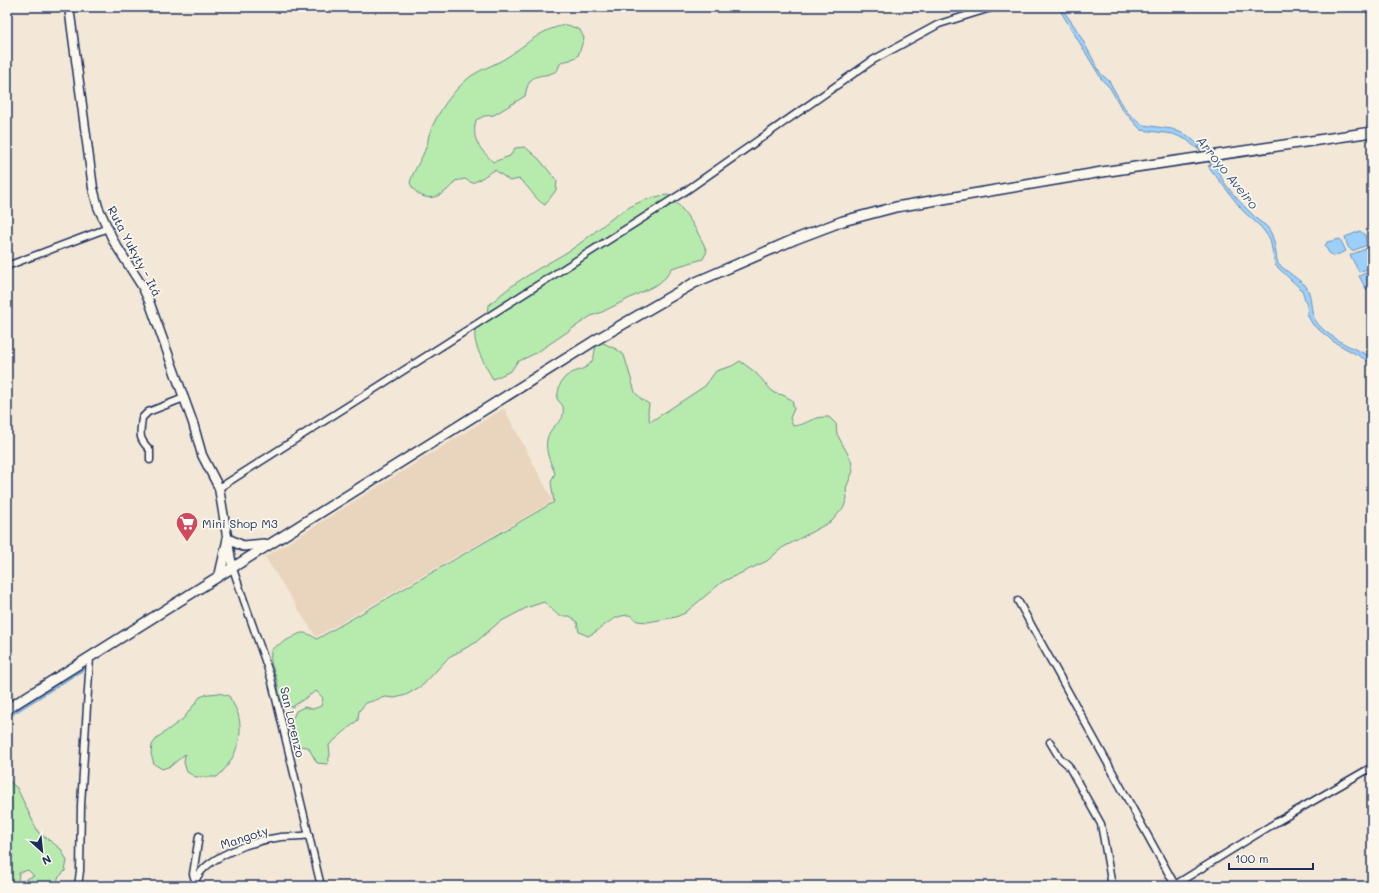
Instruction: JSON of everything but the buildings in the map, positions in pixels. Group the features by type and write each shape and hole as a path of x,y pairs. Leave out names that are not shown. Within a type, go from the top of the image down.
{"highway":[{"path":"7,709 232,566 594,341 660,302 726,268 843,221 896,208 1189,158 1372,132"},
{"path":"220,574 228,539 243,546 268,544"}],"main road":[{"name":"Ruta Yukyty - Itá","path":"69,7 93,188 98,206 114,242 142,286 157,321 202,455 218,488 232,566"}],"street":[{"path":"218,488 687,190 873,60 939,24 994,7"},
{"path":"7,266 108,228"},
{"path":"150,460 150,450 141,442 140,437 142,418 148,412 184,398"},
{"name":"San Lorenzo","path":"232,566 271,678 321,886"},
{"path":"1018,601 1174,885 1372,767"},
{"path":"78,886 80,872 81,805 90,657"},
{"path":"1050,742 1059,757 1070,768 1101,824 1112,886"},
{"name":"Mangoty","path":"194,883 207,865 219,857 268,840 309,835"},
{"name":"Mangoty","path":"194,883 194,868 199,836"}],"shaded area":[{"path":"504,408 553,501 316,637 265,557"}],"green space":[{"path":"568,25 580,30 584,38 578,56 561,62 557,71 533,79 527,88 525,96 494,115 484,116 476,120 475,127 478,144 493,162 510,156 515,148 525,147 539,159 557,181 556,190 545,205 538,200 519,179 510,181 495,170 472,183 465,179 455,181 438,196 426,197 420,195 410,183 413,174 427,146 429,135 436,119 458,88 471,76 505,59 544,32 559,26"},
{"path":"668,195 686,214 699,236 707,251 703,259 672,268 666,277 658,284 591,316 536,353 517,362 511,371 493,379 480,354 475,340 476,330 485,317 488,306 517,283 572,249 628,208 654,197"},
{"path":"599,341 616,349 624,355 635,392 641,399 649,404 648,413 650,422 705,386 716,371 732,366 740,361 755,372 774,393 783,395 792,400 794,409 790,418 793,426 818,418 829,417 836,424 837,434 851,460 853,471 846,488 847,498 844,507 832,521 782,548 767,561 722,582 685,613 676,617 648,622 637,621 630,615 617,617 588,636 579,632 577,622 570,616 559,616 544,602 526,608 498,623 475,643 449,657 423,685 406,695 395,698 385,697 366,703 359,711 358,720 329,745 330,755 327,764 317,763 308,747 299,746 293,739 295,729 292,720 296,711 304,707 313,709 321,706 323,698 316,691 292,707 282,701 279,695 278,682 272,664 271,650 302,633 308,634 317,639 554,502 551,482 555,473 547,451 547,440 552,429 563,415 563,406 557,399 559,387 565,377 569,374 589,365 592,361"},
{"path":"219,693 229,696 237,712 240,723 239,740 233,757 223,771 217,777 196,777 187,772 184,763 185,754 171,766 162,769 154,764 151,754 152,745 158,737 183,719 200,697 208,694"},
{"path":"7,779 17,788 38,832 61,849 67,861 65,871 58,878 57,886 19,886 26,879 34,876 28,870 19,873 18,882 12,886 7,886"}],"water":[{"path":"1058,7 1061,7 1077,30 1101,74 1109,81 1127,112 1143,125 1172,129 1187,135 1201,147 1196,148 1187,140 1173,134 1141,130 1122,109 1110,88 1102,80"},
{"path":"1216,164 1223,180 1234,195 1271,232 1278,264 1307,288 1313,315 1317,322 1330,335 1356,350 1372,357 1372,363 1334,342 1313,325 1308,316 1307,306 1302,290 1275,265 1270,239 1261,227 1243,211 1208,166"},
{"path":"1372,228 1372,244 1367,236 1368,229"},
{"path":"1360,231 1365,235 1367,245 1352,251 1348,247 1345,237"},
{"path":"1340,239 1346,251 1334,256 1329,253 1325,246 1327,242"},
{"path":"1368,248 1372,253 1372,267 1359,272 1350,255"},
{"path":"1372,270 1372,288 1366,289 1359,276"},
{"path":"84,668 85,669 7,718 7,716"}],"waterway":[{"name":"Arroyo Aveiro","path":"1197,147 1202,153"},
{"name":"Arroyo Aveiro","path":"1207,159 1212,166"}],"place":[{"name":"Mini Shop M3","path":"187,542"}]}
